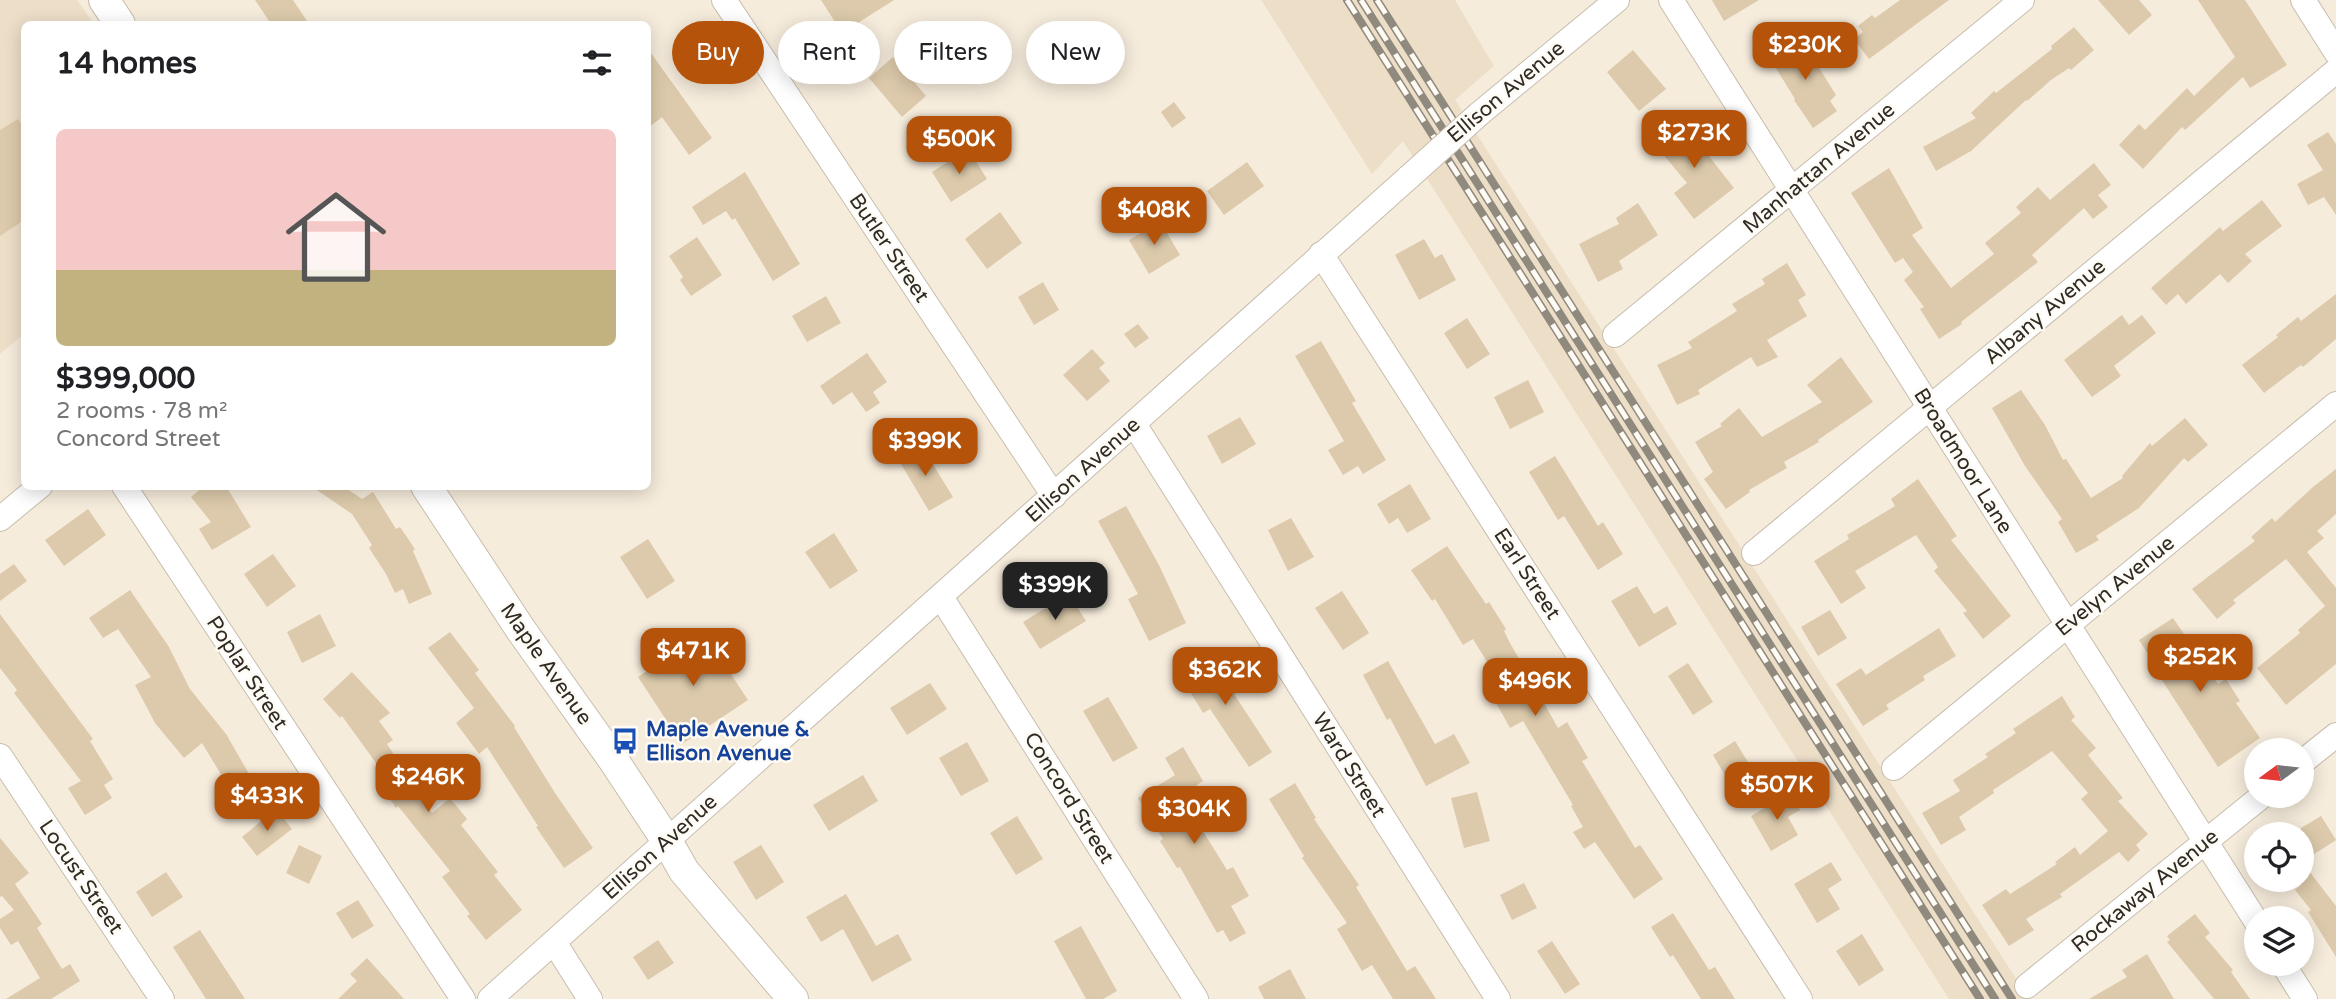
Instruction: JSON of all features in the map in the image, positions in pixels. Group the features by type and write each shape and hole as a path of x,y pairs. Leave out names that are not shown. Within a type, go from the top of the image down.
{"main road":[{"path":"104,0 118,21"},
{"name":"Maple Avenue","path":"429,490 521,630 590,726 684,871 793,999"}],"street":[{"name":"Butler Street","path":"724,0 1054,496"},
{"name":"Ellison Avenue","path":"490,999 1321,254 1479,114 1617,0"},
{"name":"Broadmoor Lane","path":"1671,0 2247,906"},
{"name":"Manhattan Avenue","path":"1615,335 2022,0"},
{"path":"2303,0 2336,52"},
{"name":"Albany Avenue","path":"1754,554 2336,71"},
{"name":"Earl Street","path":"1321,254 1800,999"},
{"name":"Evelyn Avenue","path":"1894,768 2336,404"},
{"name":"Ward Street","path":"1133,424 1498,999"},
{"path":"0,519 35,490"},
{"name":"Poplar Street","path":"127,490 463,999"},
{"name":"Concord Street","path":"941,597 1196,999"},
{"path":"2314,753 2336,735"},
{"name":"Locust Street","path":"0,756 162,999"},
{"name":"Rockaway Avenue","path":"2027,986 2247,808"},
{"path":"554,942 590,999"},
{"path":"2291,976 2305,999"}],"shaded area":[{"path":"0,0 77,0 92,21 21,21 21,336 0,354"},
{"path":"1261,0 1455,0 1494,66 1455,100 2029,999 1949,999 1403,141 1372,174"}],"building":[{"path":"255,0 293,0 307,21 269,21"},
{"path":"821,0 894,0 861,21 834,21"},
{"path":"1712,0 1759,0 1724,21"},
{"path":"1900,0 1949,0 1869,59 1854,39 1863,32 1858,26 1872,15 1875,18"},
{"path":"2098,0 2139,0 2152,15 2129,35"},
{"path":"2198,0 2245,0 2287,65 2250,88 2243,77 2185,130 2182,127 2143,169 2119,145 2139,124 2145,130 2187,88 2194,96 2235,57"},
{"path":"2074,27 2094,50 2071,70 2069,68 2051,80 2026,100 1971,151 1936,171 1923,147 1976,118 1971,113 1994,91 1996,93 2052,49 2051,46"},
{"path":"1800,37 1836,95 1830,101 1837,111 1813,128 1769,57"},
{"path":"1633,50 1666,89 1639,111 1607,72"},
{"path":"651,53 712,138 689,155 662,117 651,126"},
{"path":"893,57 894,84 916,84 926,96 902,117 874,84 880,84 880,68"},
{"path":"1174,102 1186,118 1172,128 1161,112"},
{"path":"18,119 21,124 21,222 0,236 0,130"},
{"path":"1687,120 1706,142 1701,146 1734,188 1694,219 1674,193 1687,183 1656,146"},
{"path":"2328,132 2336,144 2336,215 2324,197 2308,205 2297,184 2323,170 2307,145"},
{"path":"968,149 987,179 951,202 932,172"},
{"path":"1247,162 1264,186 1224,215 1207,191"},
{"path":"2094,163 2111,185 2098,195 2108,207 2093,219 2084,208 2032,255 2038,262 1961,322 1962,324 1939,339 1920,309 1924,307 1904,280 1913,272 1903,258 1895,263 1851,193 1889,168 1923,228 1912,235 1951,288 1994,254 1985,243 2021,213 2016,207 2038,187 2050,200"},
{"path":"745,172 800,264 773,281 735,218 732,220 726,211 703,225 692,207"},
{"path":"2262,200 2282,226 2245,254 2252,261 2228,283 2220,274 2186,304 2178,294 2166,305 2151,288 2220,227 2223,231"},
{"path":"1638,203 1658,235 1619,261 1623,269 1598,282 1579,244 1619,224 1616,218"},
{"path":"1000,212 1022,243 987,269 965,239"},
{"path":"1160,221 1180,255 1149,274 1129,240"},
{"path":"697,237 722,275 691,296 680,280 683,277 669,256"},
{"path":"1424,239 1435,258 1442,254 1456,280 1419,300 1395,255"},
{"path":"1787,263 1806,295 1798,300 1807,316 1767,340 1778,357 1757,367 1751,357 1698,390 1700,394 1677,405 1657,365 1692,348 1688,342 1737,311 1732,304 1765,284 1762,279"},
{"path":"1043,282 1059,310 1034,325 1018,297"},
{"path":"2336,294 2336,339 2303,367 2301,365 2264,393 2242,365 2278,337 2276,335 2298,317 2301,321"},
{"path":"826,296 841,323 807,342 792,316"},
{"path":"2122,315 2129,325 2142,315 2156,333 2114,366 2121,376 2092,397 2064,360"},
{"path":"1467,318 1490,354 1467,369 1444,333"},
{"path":"1138,324 1149,338 1135,348 1124,334"},
{"path":"1321,341 1356,401 1352,403 1386,460 1363,474 1358,466 1343,475 1328,450 1344,441 1295,356"},
{"path":"1092,349 1105,363 1099,368 1110,381 1087,401 1063,375"},
{"path":"867,353 887,382 873,392 880,403 866,412 852,392 833,405 820,386"},
{"path":"1841,357 1873,402 1818,440 1819,442 1784,462 1787,468 1749,490 1750,492 1726,509 1704,479 1713,472 1695,442 1722,426 1720,424 1739,408 1762,437 1822,402 1807,385"},
{"path":"1528,380 1544,412 1510,429 1494,397"},
{"path":"2021,390 2045,425 2063,460 2066,459 2091,498 2123,478 2150,443 2152,446 2185,418 2208,445 2188,462 2184,458 2139,508 2096,536 2099,540 2076,553 2058,522 2062,519 2025,466 1992,408"},
{"path":"1240,417 1256,444 1222,464 1207,436"},
{"path":"921,445 953,497 929,511 898,459"},
{"path":"1555,456 1598,526 1603,522 1623,554 1598,570 1564,516 1558,520 1529,472"},
{"path":"2336,469 2336,514 2317,531 2324,538 2307,552 2336,588 2336,664 2286,705 2257,668 2300,633 2298,630 2325,606 2286,559 2233,600 2236,603 2217,619 2192,589 2255,541 2251,537 2272,518 2275,522"},
{"path":"1918,479 1957,536 1951,540 2011,616 1983,639 1963,613 1967,611 1934,571 1938,567 1916,535 1855,571 1866,588 1841,604 1814,561 1849,539 1847,535 1895,506 1891,499"},
{"path":"1410,484 1431,519 1407,533 1398,518 1389,524 1377,504"},
{"path":"199,490 228,490 251,527 212,550 199,529 211,522 191,497"},
{"path":"317,490 349,490 362,499 373,492 396,529 400,527 415,549 413,551 432,594 409,604 403,589 395,593 369,548 372,545 352,514"},
{"path":"1126,506 1159,565 1186,623 1149,641 1128,599 1138,594 1098,521"},
{"path":"88,509 106,535 64,566 45,540"},
{"path":"1291,518 1314,557 1288,571 1268,530"},
{"path":"834,533 858,571 830,589 805,552"},
{"path":"648,539 675,581 647,599 620,557"},
{"path":"1447,546 1506,629 1504,631 1510,643 1558,728 1567,722 1588,758 1582,761 1635,848 1640,845 1663,879 1634,899 1595,842 1584,849 1573,832 1583,827 1571,806 1573,805 1523,721 1510,728 1489,690 1500,683 1473,639 1463,645 1435,599 1432,601 1411,570"},
{"path":"273,554 296,586 267,607 244,574"},
{"path":"14,564 27,581 0,601 0,574"},
{"path":"1637,586 1654,614 1667,606 1677,624 1639,647 1611,601"},
{"path":"130,590 169,647 190,689 226,734 252,779 231,791 202,743 184,758 155,723 135,685 151,677 118,629 103,638 89,618"},
{"path":"1342,591 1369,633 1343,650 1315,608"},
{"path":"1069,594 1086,621 1040,649 1023,622"},
{"path":"1830,610 1847,638 1818,656 1801,627"},
{"path":"0,614 93,739 90,741 113,779 104,785 112,798 85,815 68,788 81,781 14,693 17,690 0,668"},
{"path":"320,614 336,646 302,663 287,632"},
{"path":"2173,618 2218,684 2226,679 2240,701 2236,703 2260,738 2244,738 2244,749 2218,767 2139,640"},
{"path":"1939,628 1956,656 1923,676 1925,680 1886,705 1889,709 1863,726 1836,684 1861,668 1866,675"},
{"path":"450,632 479,670 475,673 515,726 555,793 593,848 564,868 487,747 479,754 456,723 474,708 428,648"},
{"path":"703,632 748,700 682,744 638,677"},
{"path":"1213,652 1238,692 1234,694 1272,752 1249,767 1210,709 1203,713 1179,673"},
{"path":"1388,661 1435,744 1454,734 1470,763 1426,786 1390,718 1387,720 1363,675"},
{"path":"1688,663 1713,702 1693,715 1668,676"},
{"path":"352,672 390,713 379,721 393,740 387,744 432,813 450,798 467,819 461,825 498,872 494,875 522,910 486,940 442,877 450,871 398,806 396,808 377,779 384,774 342,716 340,718 323,699"},
{"path":"930,683 947,709 907,735 890,708"},
{"path":"2062,696 2075,717 2071,720 2096,748 2088,755 2123,798 2118,801 2148,834 2136,845 2140,850 2128,862 2119,852 2060,894 2062,897 2026,919 2034,930 2009,946 1982,905 2006,889 2010,894 2057,864 2055,862 2075,847 2080,855 2108,831 2081,799 2088,793 2052,751 1993,790 1994,793 1959,817 1966,830 1941,845 1922,813 1960,791 1953,780 1988,757 1985,754 2016,733 2013,729"},
{"path":"1108,697 1138,748 1113,762 1083,711"},
{"path":"1735,741 1753,770 1730,784 1713,755"},
{"path":"967,742 989,781 961,796 939,758"},
{"path":"1183,747 1203,781 1187,792 1197,809 1191,812 1227,870 1233,867 1249,896 1231,906 1246,933 1230,942 1223,930 1217,933 1180,867 1177,868 1160,841 1163,839 1138,798 1175,775 1165,758"},
{"path":"863,775 878,801 829,831 813,805"},
{"path":"1295,783 1316,818 1314,819 1359,885 1356,887 1407,971 1415,966 1436,999 1393,999 1372,965 1362,971 1337,929 1347,923 1302,858 1304,856 1269,799"},
{"path":"1477,792 1490,841 1464,848 1451,798"},
{"path":"1790,793 1800,810 1788,817 1798,835 1771,851 1751,816"},
{"path":"276,809 292,829 257,856 242,837"},
{"path":"1017,816 1043,859 1016,875 990,833"},
{"path":"2321,816 2336,840 2314,854 2314,822 2311,822"},
{"path":"0,838 29,873 15,884 42,924 37,928 62,969 70,964 80,981 51,999 6,999 40,978 18,941 11,945 0,928 0,919 14,910 0,897"},
{"path":"299,845 322,856 309,884 286,873"},
{"path":"761,845 784,882 756,900 733,862"},
{"path":"1831,862 1842,880 1828,889 1840,909 1817,923 1794,884"},
{"path":"166,872 183,897 152,917 136,892"},
{"path":"2314,878 2336,906 2336,957 2314,922 2314,906 2308,906 2297,892 2314,892"},
{"path":"1524,883 1537,908 1512,920 1500,895"},
{"path":"846,894 876,946 898,934 912,960 872,982 843,929 821,942 806,917"},
{"path":"358,900 374,926 352,939 336,913"},
{"path":"1673,913 1709,970 1715,967 1735,999 1701,999 1673,955 1670,957 1651,927"},
{"path":"2195,914 2210,933 2205,937 2233,970 2231,972 2250,999 2214,999 2167,942 2170,940 2167,936"},
{"path":"1081,926 1117,991 1103,999 1086,999 1054,941"},
{"path":"200,930 245,999 206,999 173,947"},
{"path":"1862,934 1884,970 1859,986 1836,951"},
{"path":"658,940 674,963 648,980 633,957"},
{"path":"1552,941 1580,984 1565,994 1537,951"},
{"path":"2147,954 2174,999 2089,999 2127,977 2122,970"},
{"path":"367,958 404,999 338,999 357,981 350,974"},
{"path":"1290,969 1306,999 1264,999 1258,987"}],"railway":[{"path":"1347,0 1980,999"},
{"path":"1361,0 1995,999"},
{"path":"1377,0 2012,999"}],"place":[{"name":"Maple Avenue & Ellison Avenue","path":"625,741"}]}
